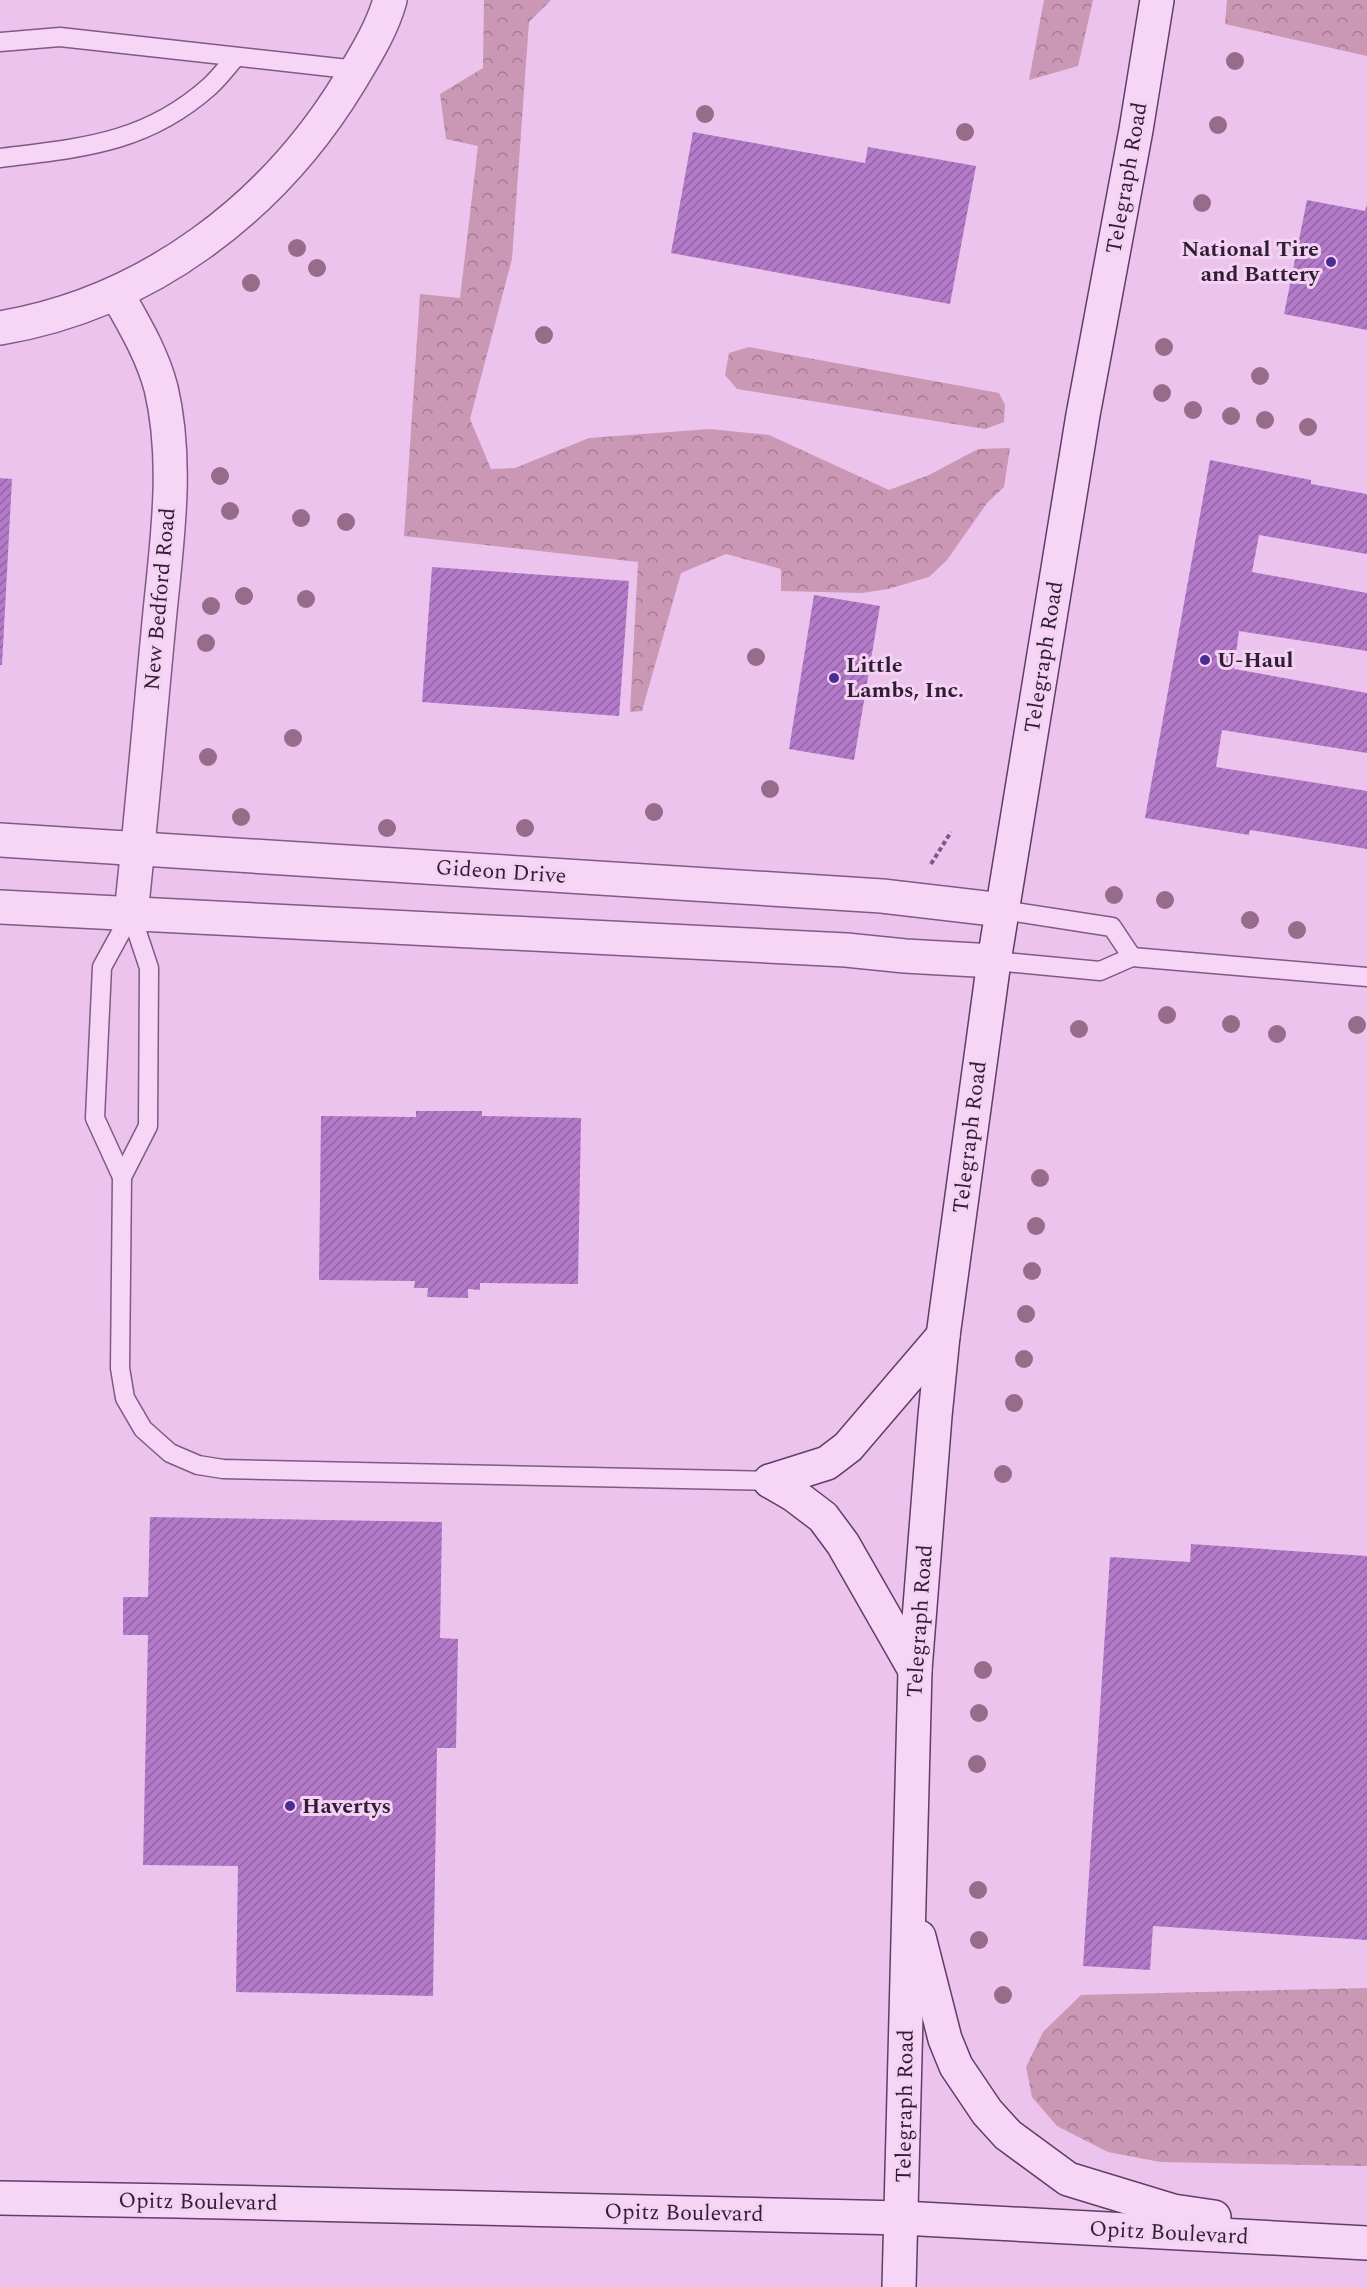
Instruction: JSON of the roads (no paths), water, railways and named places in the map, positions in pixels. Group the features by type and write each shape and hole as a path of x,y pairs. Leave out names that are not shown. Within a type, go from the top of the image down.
{"main road":[{"path":"0,328 27,323 92,304 117,294 177,261 233,221 286,170 331,112 369,50 390,0"},
{"name":"Telegraph Road","path":"899,2287 915,1670 943,1336 1002,910 1083,415 1157,0"},
{"name":"New Bedford Road","path":"117,294 146,345 160,387 169,438 170,480 131,914"},
{"name":"Gideon Drive","path":"0,840 882,896 1002,910"},
{"path":"0,907 846,950 994,961"},
{"path":"770,1481 827,1463 848,1447 943,1336"},
{"path":"770,1481 823,1517 843,1544 915,1670"},
{"path":"909,1895 945,2039 956,2066 987,2112 1016,2142 1068,2179 1117,2195 1173,2211 1367,2243"},
{"name":"Opitz Boulevard","path":"0,2198 902,2218 1367,2243"}],"lane":[{"path":"0,42 60,38 357,70"},
{"path":"0,158 64,150 121,139 147,128 187,105 210,86 236,57"},
{"path":"1002,910 1112,927 1132,957"},
{"path":"131,914 102,967 95,1118 122,1177 120,1368 125,1398 143,1429 170,1454 198,1465 223,1469 770,1481"},
{"path":"122,1177 148,1126 149,968 131,914"},
{"path":"994,961 1100,971 1132,957 1367,976"}],"place":[{"name":"National Tire and Battery","path":"1331,262"},
{"name":"U-Haul","path":"1205,660"},
{"name":"Little Lambs, Inc.","path":"834,678"},
{"name":"Havertys","path":"290,1806"}]}
